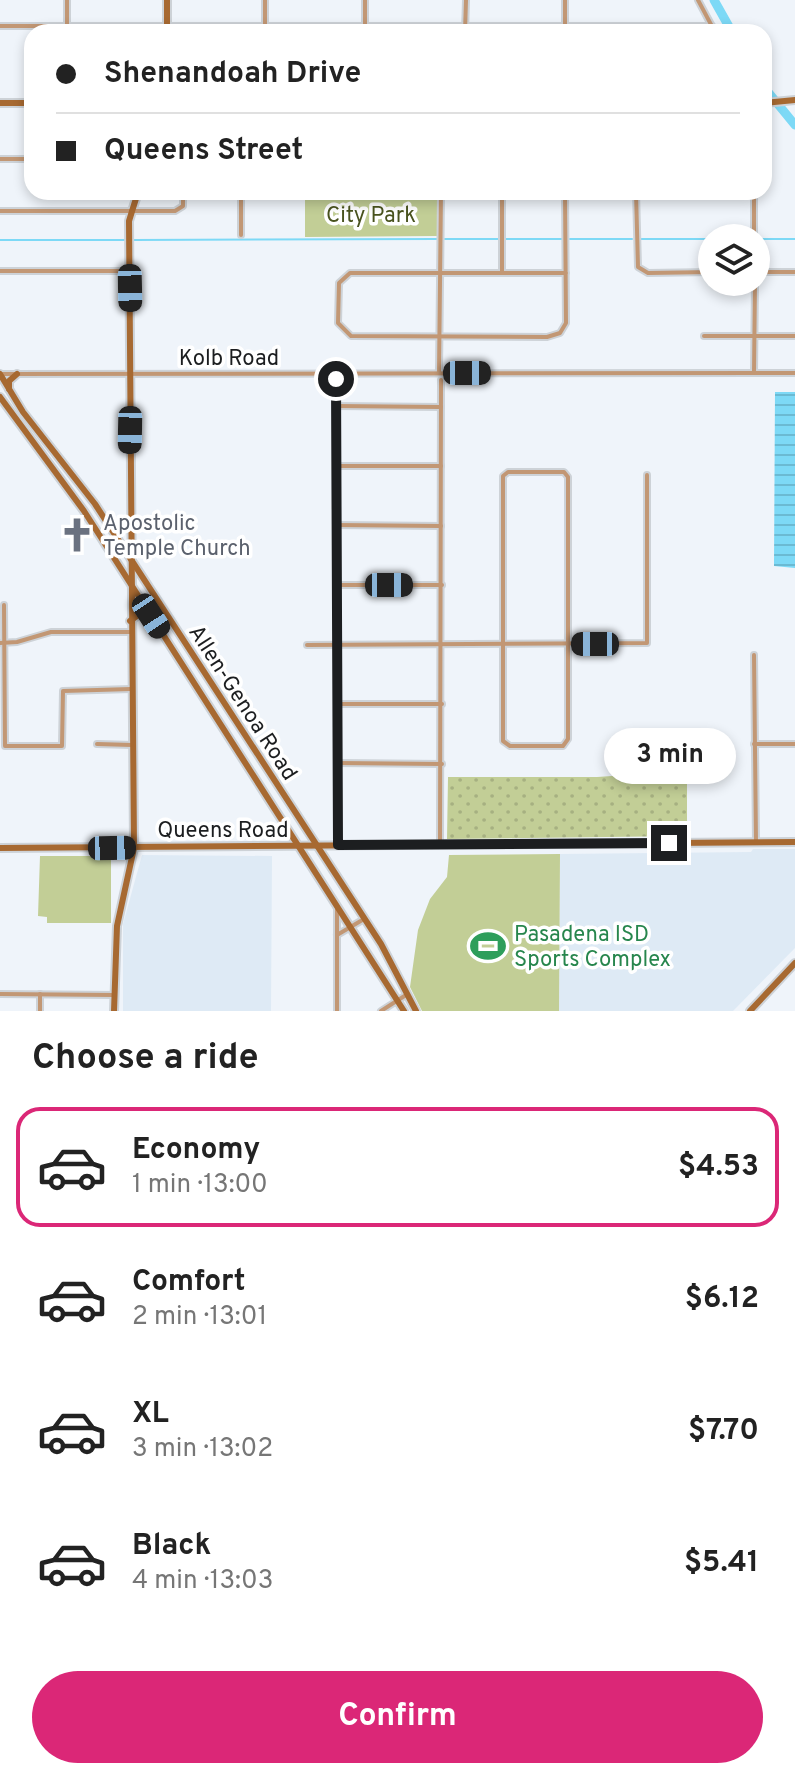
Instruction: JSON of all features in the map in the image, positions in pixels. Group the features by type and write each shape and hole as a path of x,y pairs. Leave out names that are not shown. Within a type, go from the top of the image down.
{"main road":[{"path":"167,0 167,24"},
{"path":"0,103 24,103"},
{"path":"114,1011 117,926 134,848 130,632 130,212 135,200"},
{"path":"9,389 9,381 17,374"},
{"name":"Allen-Genoa Road","path":"1,376 130,557 364,919 416,1011"},
{"name":"Allen-Genoa Road","path":"0,397 84,511 337,901 404,1011"},
{"path":"37,449 46,441"},
{"path":"84,511 95,504"},
{"path":"113,532 130,528"},
{"path":"105,544 130,557"},
{"path":"131,586 147,591 157,602"},
{"path":"130,621 138,615 151,616"},
{"path":"174,651 185,644"},
{"path":"243,759 254,752"},
{"name":"Queens Road","path":"0,848 795,842"},
{"path":"750,1011 795,963"}],"street":[{"path":"67,0 67,24"},
{"path":"265,0 265,24"},
{"path":"365,0 365,24"},
{"path":"465,24 466,0"},
{"path":"565,0 565,24"},
{"path":"698,0 711,24"},
{"path":"0,26 24,27"},
{"path":"0,159 24,159"},
{"path":"0,211 180,210 182,200"},
{"path":"241,200 241,235"},
{"path":"439,373 441,200"},
{"path":"502,200 502,272"},
{"path":"565,200 566,273 565,327 560,333 547,337 351,336 338,323 339,283 346,274 566,273"},
{"path":"636,200 638,267 648,273 698,272"},
{"path":"754,200 754,224"},
{"path":"0,271 130,271"},
{"path":"770,272 795,272"},
{"path":"754,373 755,296"},
{"path":"704,336 795,336"},
{"name":"Kolb Road","path":"1,376 795,373"},
{"path":"336,379 338,845"},
{"path":"440,844 443,644 441,380"},
{"path":"336,406 441,407"},
{"path":"336,466 441,466"},
{"path":"508,472 566,473 568,743 563,746 507,746 503,741 503,644 503,476 508,472"},
{"path":"307,645 647,643 647,475"},
{"path":"336,525 441,526"},
{"path":"337,585 442,585"},
{"path":"4,605 3,742 7,747 62,746 63,691 131,689"},
{"path":"2,643 51,632 130,632"},
{"path":"754,655 756,842"},
{"path":"337,704 442,704"},
{"path":"97,744 132,745"},
{"path":"754,744 795,744"},
{"path":"337,763 442,764"},
{"path":"337,901 337,1011"},
{"path":"337,935 364,919"},
{"path":"0,994 114,995"},
{"path":"40,994 40,1011"},
{"path":"381,1011 407,994"}],"shaded area":[{"path":"753,849 795,849 795,948 733,1011 559,1011 560,854 751,852"},
{"path":"142,855 272,856 271,1011 123,1011 123,924"}],"green space":[{"name":"City Park","path":"305,200 437,200 437,236 305,237"},
{"path":"687,771 687,836 447,839 448,777 597,777"},
{"name":"Pasadena ISD Sports Complex","path":"560,854 559,1011 422,1011 410,987 418,930 430,899 447,877 449,855"},
{"path":"40,856 111,856 111,923 47,923 47,917 38,916"}],"water":[{"path":"775,392 795,392 795,568 774,566"}],"waterway":[{"path":"714,0 728,24"},
{"path":"772,97 795,125"},
{"path":"133,240 437,239"},
{"path":"445,239 498,239"},
{"path":"506,239 562,239"},
{"path":"570,239 632,239"},
{"path":"640,239 698,239"},
{"path":"770,239 795,239"},
{"path":"0,240 125,240"}],"place":[{"name":"Apostolic Temple Church","path":"77,535"},
{"name":"Pasadena ISD Sports Complex","path":"488,946"}],"route":[{"path":"336,379 338,845 669,843"}]}
